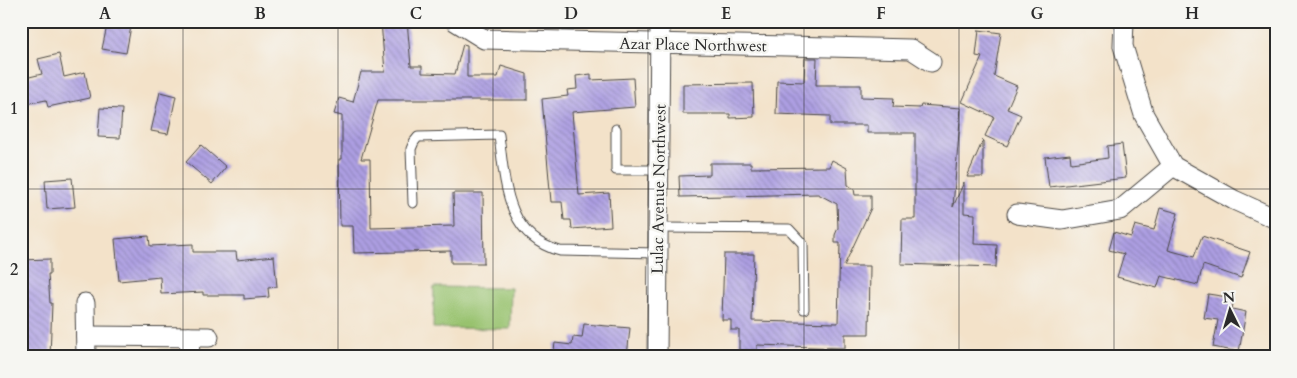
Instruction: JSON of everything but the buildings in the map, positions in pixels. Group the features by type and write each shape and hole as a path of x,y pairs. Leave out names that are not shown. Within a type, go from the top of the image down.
{"street":[{"name":"Azar Place Northwest","path":"455,21 484,39 911,49 932,62"},
{"name":"Lulac Avenue Northwest","path":"656,357 660,21"},
{"path":"1124,21 1123,46 1144,115 1173,166 1234,200 1276,219"},
{"path":"1017,214 1062,220 1120,210 1173,166"},
{"path":"85,303 86,357"},
{"path":"86,336 209,337"},
{"path":"189,337 190,357"}],"lane":[{"path":"616,129 616,170 658,170"},
{"path":"413,203 411,149 418,137 499,135 512,208 518,222 526,233 548,248 560,251 658,253"},
{"path":"658,228 789,229 803,244 804,309"}],"green space":[{"path":"434,287 511,288 510,329 433,328"},
{"path":"169,350 176,357 103,357 108,351"}]}
